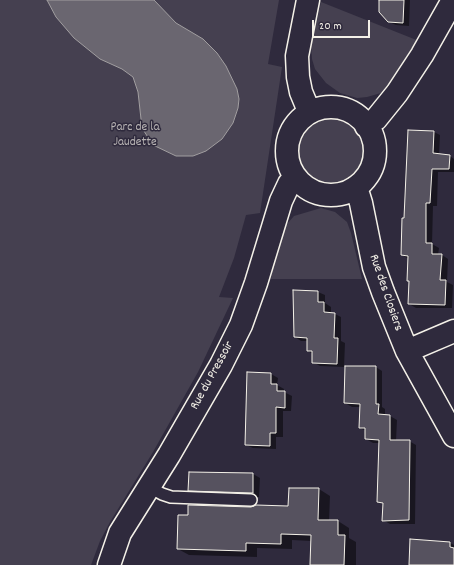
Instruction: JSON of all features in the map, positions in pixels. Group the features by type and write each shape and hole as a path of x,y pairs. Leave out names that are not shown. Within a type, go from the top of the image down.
{"street":[{"path":"308,0 297,56 298,77 301,92 311,112"},
{"path":"366,126 376,119 397,93 422,55 453,0"},
{"path":"324,108 345,109 357,116 366,126 373,138 375,152 374,159 366,178 356,187 344,193 330,196 323,195 310,190 295,177 288,164 287,158 289,137 300,120 311,112 324,108"},
{"name":"Rue du Pressoir","path":"109,565 120,533 221,365 241,325 256,283 281,201 295,177"},
{"name":"Rue des Closiers","path":"356,187 362,203 374,267 407,351 454,436"},
{"path":"407,351 454,331"}],"lane":[{"path":"149,487 162,494 172,497 251,500"}],"green space":[{"name":"Parc de la Jaudette","path":"0,0 279,0 268,64 282,67 260,213 246,215 234,258 219,297 233,298 198,372 153,452 110,522 100,541 91,565 0,565"},
{"path":"321,2 419,41 390,87 381,93 357,98 340,93 326,83 315,69 312,59 311,46"},
{"path":"331,115 351,121 361,131 367,151 361,171 351,181 331,187 311,181 301,171 295,151 301,131 311,121"},
{"path":"321,208 335,212 347,222 362,279 271,279 273,266 286,225 294,216"}],"shaded area":[{"path":"47,0 154,0 176,23 203,39 217,53 226,66 237,89 239,99 238,108 233,123 222,139 206,151 193,156 176,156 153,145 142,128 138,92 133,77 122,69 100,59 74,38 56,17"}],"building":[{"path":"379,0 404,0 403,23 388,22 379,12"},
{"path":"408,130 434,131 433,153 450,155 449,169 432,169 430,203 426,203 426,243 432,243 432,254 442,254 440,280 446,280 445,305 408,304 408,256 401,255"},
{"path":"293,290 318,291 318,302 324,302 324,312 335,313 334,338 338,338 337,364 312,363 312,351 307,351 307,338 294,337"},
{"path":"345,366 376,366 376,404 379,404 378,414 390,415 390,440 410,440 409,520 382,521 383,503 377,502 379,440 365,439 365,428 359,428 360,404 344,403"},
{"path":"247,372 271,373 271,384 277,384 277,391 285,391 285,408 276,407 276,433 270,433 270,446 245,445"},
{"path":"189,472 253,473 253,493 188,491"},
{"path":"289,488 319,488 318,520 338,520 338,535 345,535 344,565 310,565 311,535 281,534 281,544 246,543 246,551 177,549 178,515 188,515 188,505 251,507 256,505 288,506"},
{"path":"410,539 450,542 450,547 454,548 454,565 409,565"}]}
